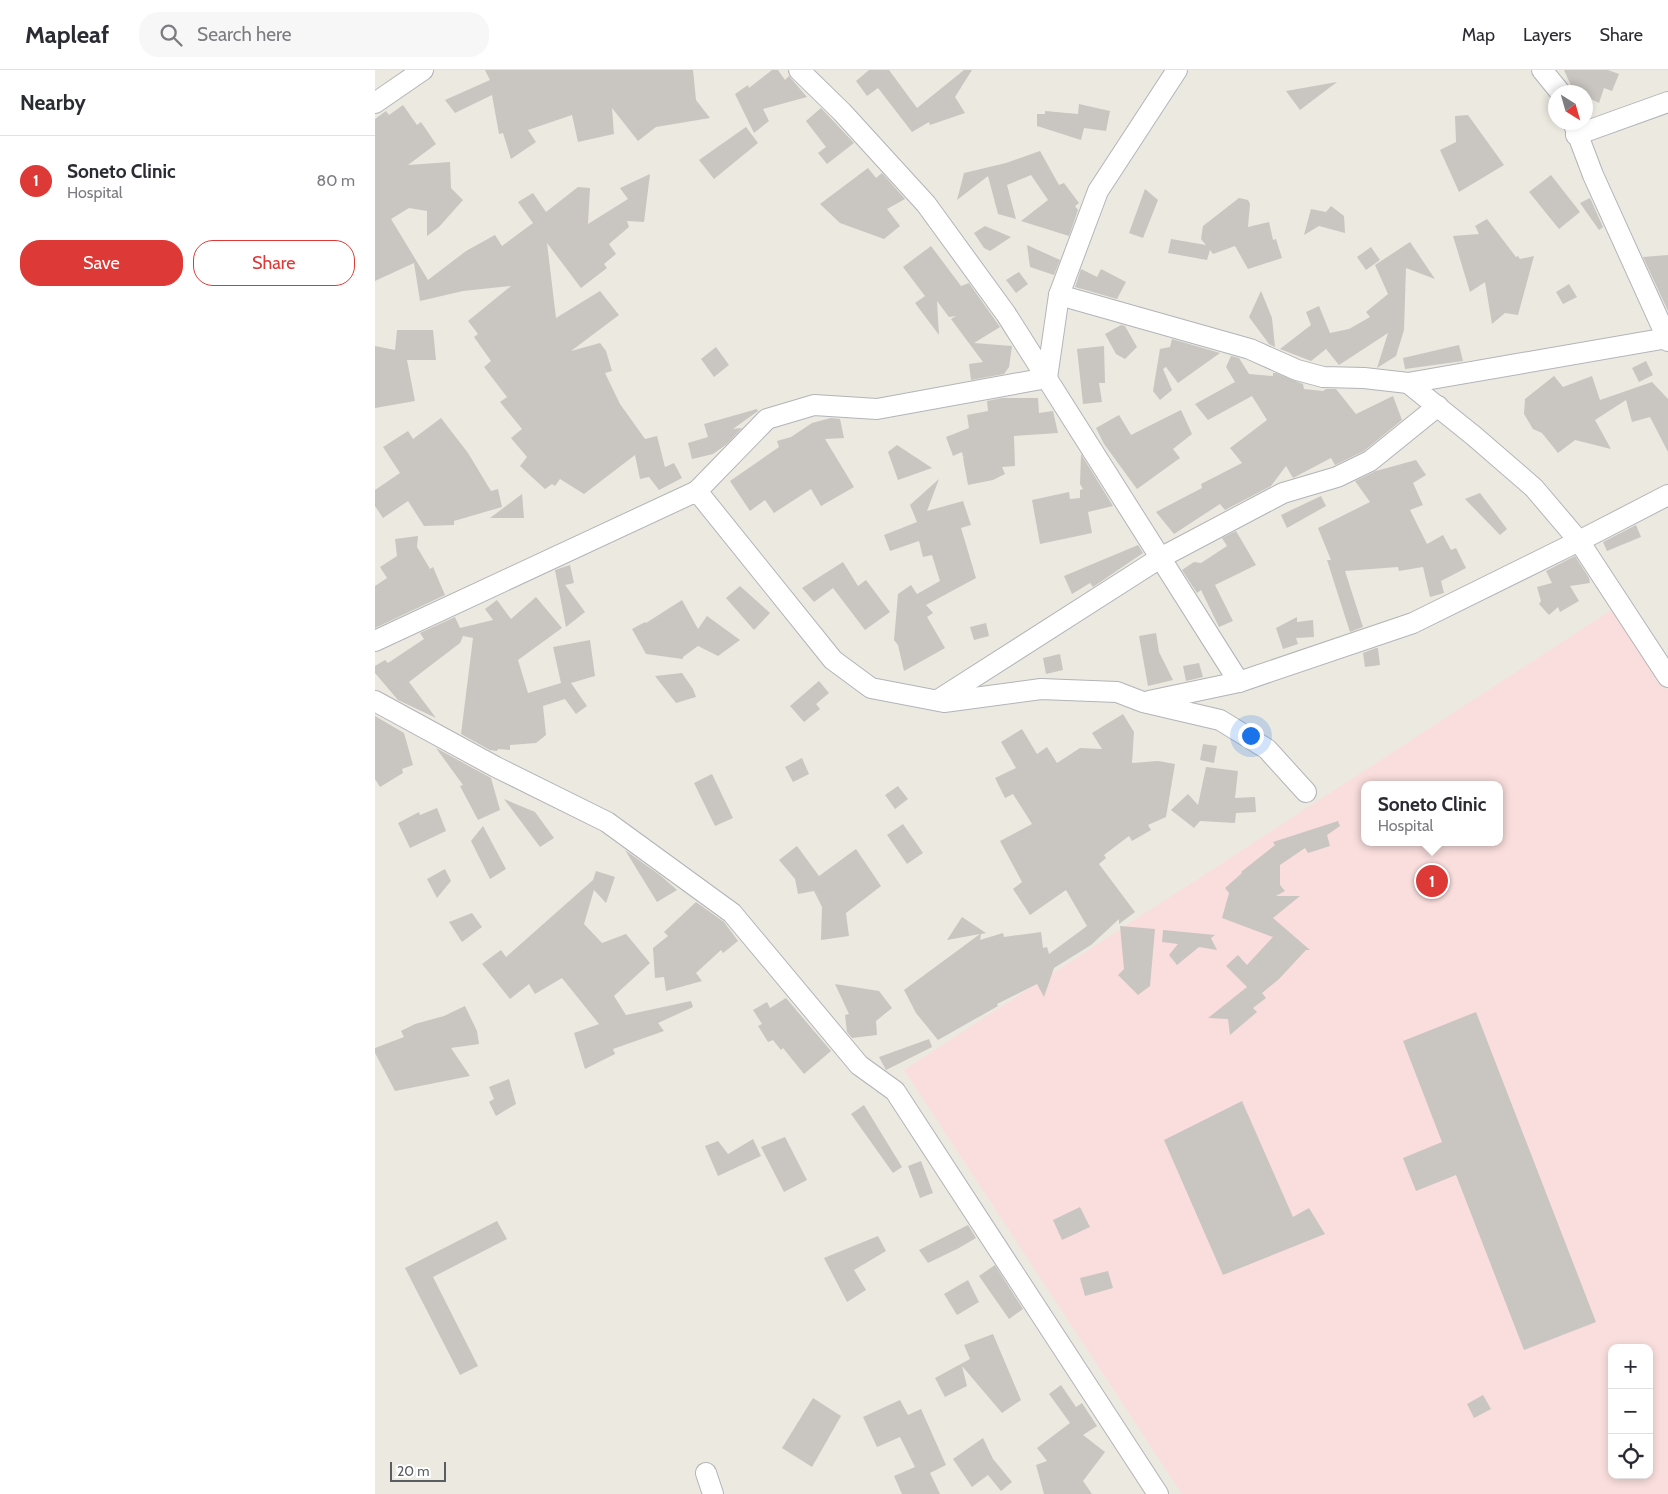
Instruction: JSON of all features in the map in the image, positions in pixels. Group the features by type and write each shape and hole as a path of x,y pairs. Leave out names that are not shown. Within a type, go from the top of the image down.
{"street":[{"path":"375,103 423,70"},
{"path":"799,70 842,112 926,204 1006,314 1239,682"},
{"path":"1047,378 1059,295 1098,191 1177,70"},
{"path":"1542,70 1554,85"},
{"path":"1593,124 1668,102"},
{"path":"1059,295 1250,349 1297,370 1323,377 1364,378 1408,383 1668,340 1575,130"},
{"path":"375,641 697,491 767,419 814,405 877,409 1047,378"},
{"path":"1408,383 1438,406 1534,488 1579,542 1668,677"},
{"path":"937,701 1160,558 1283,492 1337,477 1370,461 1438,406"},
{"path":"697,491 833,660 871,688 937,701 1041,689 1117,692 1143,702 1220,720 1267,748 1307,792"},
{"path":"1143,702 1239,682 1413,623 1579,542 1668,495"},
{"path":"375,701 497,767 607,822 732,913 859,1065 895,1091 1158,1494"},
{"path":"706,1473 713,1494"}],"shaded area":[{"path":"1616,607 1668,691 1668,1494 1182,1494 904,1070"}],"building":[{"path":"485,70 693,70 696,100 710,118 656,127 638,141 612,108 614,134 578,142 572,115 528,130 536,142 511,159 503,133 499,134 492,95 455,113 445,100 490,80"},
{"path":"772,70 778,70 785,80 789,76 807,97 763,109 769,121 754,133 735,94 748,85 749,88"},
{"path":"869,70 889,70 917,108 964,70 972,70 955,97 965,113 930,125 929,122 912,132 878,88 867,96 856,81"},
{"path":"1564,70 1608,70 1619,74 1612,91 1604,88 1599,103 1593,100 1593,85 1571,85"},
{"path":"1337,82 1300,110 1286,91"},
{"path":"1079,104 1110,111 1106,131 1084,128 1081,140 1037,126 1037,114 1045,114 1045,111 1078,114"},
{"path":"403,105 417,125 421,122 436,144 408,165 450,162 451,188 463,200 439,227 427,236 427,211 409,208 391,219 428,280 466,251 495,235 502,246 533,223 518,202 533,193 546,212 578,187 590,188 588,224 628,199 620,188 650,174 644,222 627,221 629,227 609,244 616,254 604,264 607,268 581,288 547,243 556,318 600,291 619,315 571,351 600,343 606,351 612,371 605,373 620,404 645,439 657,436 665,467 674,463 682,478 659,490 649,477 640,479 635,455 584,494 560,479 555,486 552,484 545,489 520,466 527,457 511,438 522,429 500,402 507,397 484,367 491,361 474,337 478,334 468,321 511,286 463,291 420,301 414,263 375,281 375,119 386,111 389,115"},
{"path":"821,108 854,143 827,164 818,153 826,147 806,121"},
{"path":"1468,115 1504,165 1459,192 1440,150 1456,142 1455,116"},
{"path":"746,127 758,143 714,179 699,160"},
{"path":"1040,151 1059,185 1064,183 1079,203 1075,206 1078,210 1069,236 1021,221 1048,200 1031,175 1007,185 1016,219 998,214 988,176 957,200 964,173 1006,163"},
{"path":"868,168 876,178 882,173 905,199 887,209 900,226 884,239 840,223 820,204"},
{"path":"1551,175 1580,212 1559,229 1529,192"},
{"path":"1145,189 1158,200 1143,238 1129,233"},
{"path":"1239,198 1248,200 1250,204 1248,227 1269,222 1273,240 1276,239 1282,258 1248,269 1235,246 1213,254 1210,250 1207,260 1168,253 1171,239 1206,245 1201,239 1203,226"},
{"path":"1590,198 1603,227 1599,230 1580,203"},
{"path":"1331,206 1344,216 1345,233 1319,226 1304,235 1311,209 1326,212"},
{"path":"1487,219 1516,257 1518,256 1520,259 1534,256 1518,315 1505,313 1492,324 1485,282 1470,292 1453,236 1479,234 1475,226"},
{"path":"985,226 1011,237 990,251 984,248 974,233"},
{"path":"1410,242 1435,279 1406,268 1404,330 1396,356 1377,368 1388,333 1339,365 1326,349 1311,361 1280,349 1311,325 1306,312 1319,306 1330,333 1349,329 1370,317 1366,312 1388,294 1375,265"},
{"path":"1027,245 1060,260 1054,275 1030,267"},
{"path":"931,246 961,286 969,283 1000,327 974,343 1012,346 1009,367 1004,374 971,380 969,364 983,362 951,319 956,316 949,317 937,301 939,335 915,303 925,296 903,267"},
{"path":"1371,247 1380,260 1366,270 1357,257"},
{"path":"1668,255 1668,311 1643,257"},
{"path":"1081,269 1097,277 1101,269 1126,282 1117,299 1075,287"},
{"path":"1019,272 1028,284 1016,293 1006,280"},
{"path":"1569,284 1577,297 1563,304 1556,292"},
{"path":"1261,291 1272,318 1275,347 1269,344 1249,317"},
{"path":"1121,325 1125,326 1137,347 1125,359 1116,354 1105,334"},
{"path":"397,330 433,330 436,360 407,360 415,401 375,408 375,346 395,350"},
{"path":"1172,339 1220,353 1178,383 1166,367 1163,369 1172,390 1160,400 1153,391 1160,349 1170,347"},
{"path":"1459,345 1463,361 1405,369 1403,358"},
{"path":"1104,346 1105,383 1099,383 1102,402 1083,404 1077,349"},
{"path":"716,347 729,365 714,377 701,359"},
{"path":"1231,356 1239,358 1249,374 1273,376 1273,373 1276,373 1303,384 1304,389 1323,391 1326,389 1336,389 1356,414 1393,396 1402,420 1364,451 1335,465 1331,458 1293,478 1286,466 1271,486 1225,510 1220,504 1174,534 1156,512 1202,488 1201,484 1242,463 1230,448 1267,420 1252,396 1208,420 1195,404 1235,382 1226,367"},
{"path":"1646,361 1653,375 1639,382 1632,368"},
{"path":"1554,376 1563,387 1592,376 1600,400 1652,382 1668,399 1668,452 1650,417 1632,422 1626,400 1595,420 1611,449 1575,440 1558,453 1542,433 1533,429 1524,414 1525,399"},
{"path":"1002,398 1038,398 1039,413 1053,411 1058,433 1014,436 1015,466 1002,467 1005,474 993,480 968,485 963,458 965,456 963,457 962,452 953,456 946,437 969,428 967,415 988,411 987,401"},
{"path":"757,409 758,411 733,429 742,428 727,444 713,454 692,459 688,443 708,437 704,424"},
{"path":"1181,410 1192,434 1173,449 1180,458 1137,489 1104,444 1096,428 1119,415 1131,435"},
{"path":"441,418 468,453 491,491 498,489 502,507 454,521 454,525 424,526 408,501 383,518 375,506 375,490 400,473 383,447 408,431 413,439"},
{"path":"831,418 840,419 844,438 825,439 854,487 821,506 811,489 774,513 765,500 750,511 730,481 779,447 777,441 791,437 812,423"},
{"path":"897,445 932,468 898,480 888,452"},
{"path":"1081,454 1113,506 1088,512 1092,533 1040,544 1032,500 1069,492 1070,499 1080,498 1080,490 1083,489 1080,484"},
{"path":"1416,460 1426,475 1413,483 1423,505 1410,510 1427,544 1443,535 1451,550 1456,548 1466,568 1441,581 1444,593 1430,597 1423,567 1399,571 1398,567 1345,571 1363,627 1350,632 1327,560 1331,560 1318,528 1370,502 1355,481 1376,471"},
{"path":"939,479 927,511 963,501 971,525 961,528 976,578 926,605 933,613 927,617 945,648 904,671 898,645 894,640 898,594 911,585 917,594 940,581 932,555 923,557 919,541 890,551 884,535 917,522 910,505"},
{"path":"1480,493 1507,529 1500,535 1465,499"},
{"path":"522,494 524,518 490,518"},
{"path":"1321,496 1326,506 1287,528 1281,515"},
{"path":"1636,525 1641,537 1607,551 1603,542"},
{"path":"1236,531 1256,565 1215,585 1233,621 1219,627 1201,590 1197,593 1182,570 1194,562 1201,563 1227,546 1222,538"},
{"path":"418,536 417,547 430,569 433,567 445,595 375,628 375,586 387,578 380,567 397,556 395,539"},
{"path":"1138,545 1143,553 1093,587 1090,583 1072,594 1064,576"},
{"path":"1575,556 1589,578 1590,583 1570,586 1579,601 1560,612 1558,607 1549,615 1539,604 1541,601 1537,587 1552,583 1546,571"},
{"path":"843,562 858,586 866,580 890,612 865,630 833,588 814,602 802,588"},
{"path":"570,565 574,583 565,585 585,612 566,627 555,570"},
{"path":"740,586 770,613 754,630 726,598"},
{"path":"536,597 562,628 518,660 528,693 561,683 553,647 590,640 595,676 571,683 587,706 576,714 565,699 543,706 546,735 536,743 510,745 510,750 498,749 497,751 490,750 461,734 473,638 463,636 460,643 409,682 436,718 398,700 375,673 375,666 385,660 388,663 424,639 420,633 455,617 460,628 493,620 485,609 497,600 511,619"},
{"path":"682,600 698,629 707,616 740,640 718,656 698,646 683,657 683,659 646,654 632,629 646,623"},
{"path":"1297,617 1297,622 1313,620 1314,637 1296,638 1298,644 1283,649 1276,628"},
{"path":"986,623 989,636 974,640 970,627"},
{"path":"1156,633 1159,652 1173,680 1148,686 1139,636"},
{"path":"1378,648 1380,665 1365,667 1363,653"},
{"path":"1060,654 1063,670 1046,674 1043,658"},
{"path":"1199,663 1203,677 1186,681 1183,666"},
{"path":"682,673 696,697 676,703 655,676"},
{"path":"819,681 829,693 816,704 820,709 804,722 790,706"},
{"path":"1123,714 1134,732 1132,763 1158,761 1175,764 1166,817 1148,825 1151,830 1132,841 1129,836 1104,855 1106,858 1099,864 1135,912 1119,924 1119,919 1091,945 1054,968 1044,997 1037,984 997,1004 998,1006 938,1040 916,1013 904,990 980,934 947,940 962,917 986,933 981,934 980,940 1003,933 1004,937 1041,932 1043,948 1047,947 1049,954 1087,926 1066,890 1030,915 1013,889 1022,882 1000,841 1032,824 1013,794 1005,798 995,778 1016,768 1001,742 1022,729 1037,754 1047,747 1057,763 1080,748 1102,749 1092,733"},
{"path":"375,716 404,733 413,765 402,769 403,773 380,787 375,779"},
{"path":"1203,744 1217,746 1214,763 1200,760"},
{"path":"436,748 491,778 500,810 478,820 460,786 463,785"},
{"path":"802,758 809,774 793,782 785,767"},
{"path":"1206,767 1238,771 1235,798 1255,797 1256,812 1236,813 1235,823 1200,821 1194,828 1171,810 1188,794 1198,805"},
{"path":"712,774 733,818 715,826 694,783"},
{"path":"898,786 908,799 895,809 885,795"},
{"path":"504,799 535,812 554,838 540,847"},
{"path":"437,808 446,831 410,848 398,823 419,812 420,815"},
{"path":"1338,821 1340,826 1327,835 1330,846 1308,853 1305,848 1280,865 1280,885 1285,891 1276,896 1300,896 1273,918 1310,950 1306,950 1279,979 1262,993 1266,998 1253,1008 1257,1012 1230,1035 1228,1019 1208,1018 1247,987 1226,966 1238,955 1247,965 1273,937 1222,918 1229,893 1225,888 1241,872 1275,845 1273,842"},
{"path":"903,824 923,853 907,864 887,835"},
{"path":"483,826 506,869 490,879 471,841"},
{"path":"797,846 819,876 856,849 881,886 846,913 849,936 821,940 822,907 814,891 798,894 795,879 779,860"},
{"path":"625,850 661,876 677,890 657,902"},
{"path":"445,869 451,881 437,898 427,879"},
{"path":"596,871 615,877 606,903 594,890 584,924 602,943 626,934 650,963 614,996 626,1015 691,1001 693,1007 658,1023 664,1031 613,1049 615,1054 585,1069 574,1033 599,1024 562,978 535,994 529,984 510,999 482,964 501,950 506,957 593,880"},
{"path":"696,902 724,922 738,941 723,953 721,950 696,973 702,981 666,991 664,977 655,978 653,948 668,936 664,932"},
{"path":"472,913 482,927 462,942 449,922"},
{"path":"1120,926 1155,929 1150,986 1138,995 1118,975 1124,969"},
{"path":"1163,930 1215,935 1211,938 1217,950 1199,947 1177,965 1169,955 1178,944 1162,942"},
{"path":"835,984 879,991 892,1008 876,1021 877,1035 852,1038 847,1032 845,1015 849,1014"},
{"path":"786,998 831,1051 804,1074 783,1048 781,1050 773,1040 768,1042 758,1026 762,1024 753,1010 767,1002 770,1008"},
{"path":"465,1006 477,1031 479,1044 451,1048 470,1076 395,1091 375,1053 375,1048 404,1037 401,1031 415,1024 444,1016"},
{"path":"1476,1012 1596,1322 1524,1350 1456,1175 1416,1191 1403,1158 1442,1142 1403,1041"},
{"path":"929,1039 932,1047 886,1070 879,1057"},
{"path":"509,1079 516,1104 496,1116 489,1102 494,1099 489,1087"},
{"path":"1242,1101 1293,1217 1309,1208 1325,1234 1223,1275 1164,1140"},
{"path":"864,1105 902,1167 893,1173 851,1114"},
{"path":"785,1137 807,1180 784,1192 761,1147"},
{"path":"753,1139 761,1156 718,1176 705,1146 718,1141 728,1154"},
{"path":"921,1161 933,1193 920,1198 908,1166"},
{"path":"1080,1207 1090,1227 1062,1240 1053,1220"},
{"path":"497,1221 507,1239 433,1277 478,1366 460,1375 405,1268"},
{"path":"968,1225 976,1238 928,1263 919,1250"},
{"path":"878,1236 886,1251 854,1270 866,1290 847,1302 824,1258"},
{"path":"995,1265 1023,1309 1009,1319 979,1276"},
{"path":"1108,1271 1113,1288 1085,1296 1080,1278"},
{"path":"968,1280 979,1302 957,1315 944,1294"},
{"path":"993,1334 1021,1400 1002,1413 962,1366 967,1386 945,1397 935,1378 970,1359 964,1345"},
{"path":"1061,1385 1076,1407 1082,1403 1097,1426 1083,1435 1105,1452 1083,1481 1092,1494 1044,1494 1036,1465 1047,1461 1037,1448 1070,1423 1049,1394"},
{"path":"1483,1395 1491,1409 1474,1418 1467,1404"},
{"path":"813,1398 841,1416 812,1467 782,1448"},
{"path":"900,1400 908,1415 921,1409 946,1465 930,1473 940,1494 902,1494 894,1476 915,1467 900,1437 877,1447 863,1417"},
{"path":"983,1438 993,1459 1012,1482 1001,1491 988,1475 972,1487 953,1459"}],"place":[{"name":"Soneto Clinic","path":"1432,881"}]}
